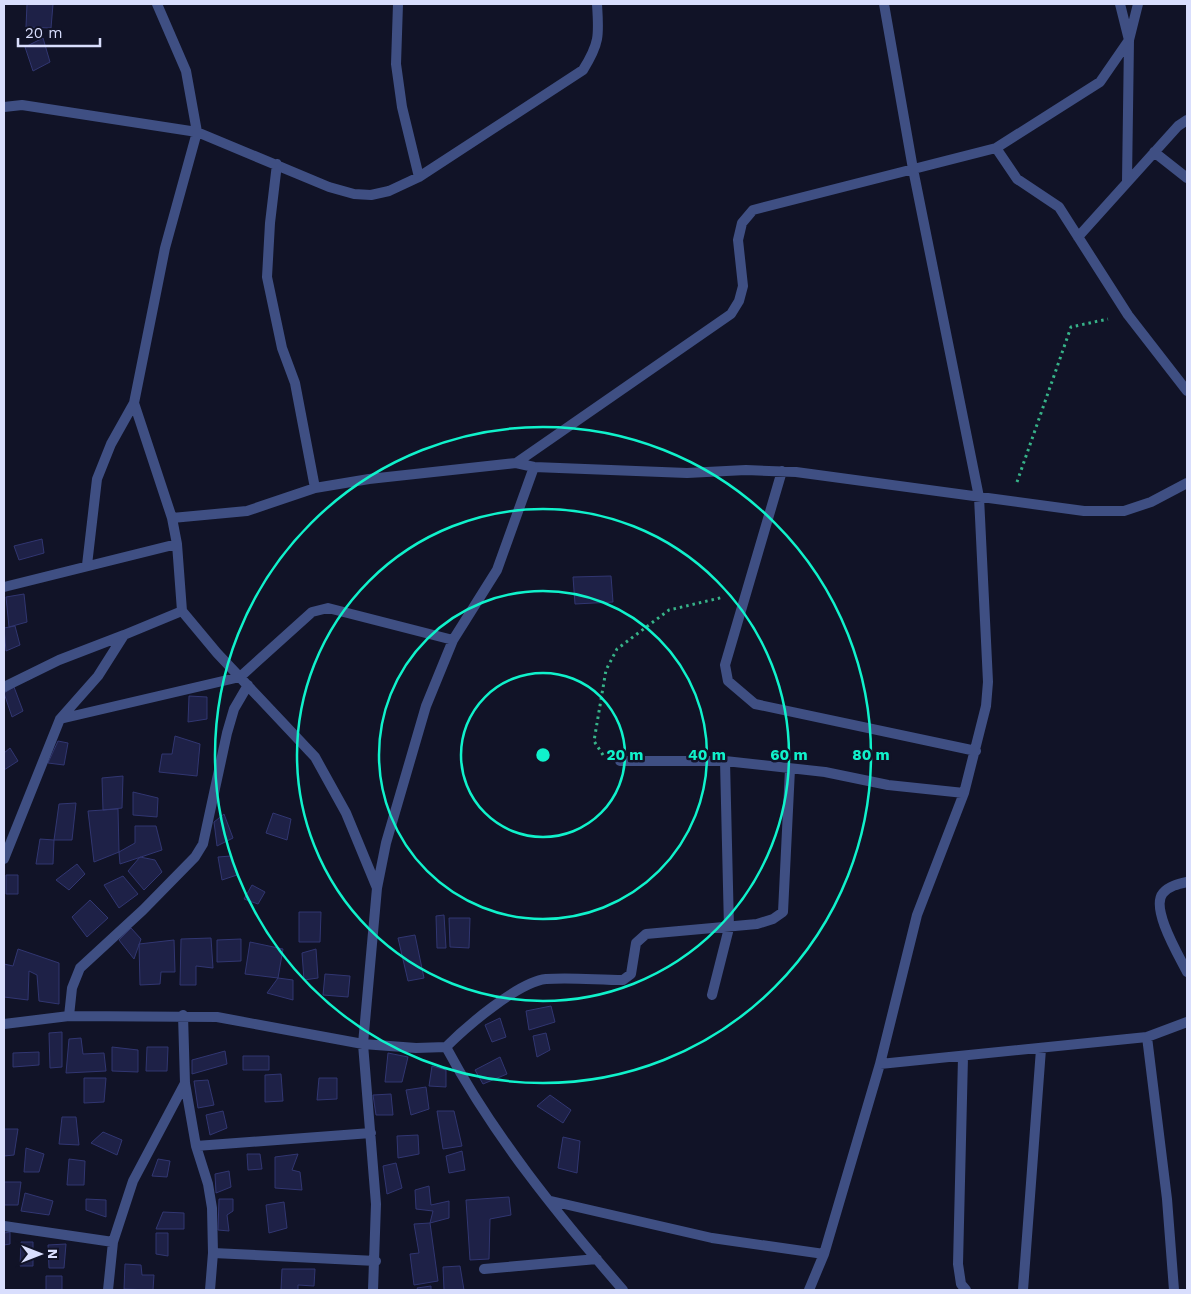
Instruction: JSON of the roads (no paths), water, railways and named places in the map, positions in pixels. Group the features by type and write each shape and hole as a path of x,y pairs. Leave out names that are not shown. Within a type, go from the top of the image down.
{"street":[{"path":"87,565 97,479 111,444 134,403 165,248 197,132 186,71 157,4"},
{"path":"398,4 398,73 402,107 419,177"},
{"path":"4,107 22,105 197,132 278,164 329,187 354,194 372,195 389,191 419,177 583,70 594,52 599,36 597,4"},
{"path":"813,1288 880,1064 916,915 964,793 986,706 988,682 979,497 913,169 884,4"},
{"path":"516,463 731,314 739,301 743,286 738,240 742,223 753,210 996,148 1100,82 1129,40 1120,4"},
{"path":"1127,182 1129,40 1138,4"},
{"path":"1078,237 1178,126 1187,120"},
{"path":"996,148 1017,179 1059,207 1128,315 1187,391"},
{"path":"1154,152 1187,178"},
{"path":"278,164 270,222 267,277 282,348 295,383 315,488"},
{"path":"134,403 172,518 177,544 182,611 315,757 346,813 377,888"},
{"path":"172,518 247,511 315,488 369,479 516,463 534,467 687,472 782,471 1084,510 1124,511 1151,502 1187,483"},
{"path":"373,1290 376,1261 376,1204 372,1133 363,1044 377,888 386,843 426,706 453,640 497,570 534,467"},
{"path":"782,471 744,593 725,665 728,681 755,704 976,751"},
{"path":"4,588 87,565 177,544"},
{"path":"69,1016 72,988 80,968 143,910 195,856 203,844 227,733 244,681 312,612 328,608 453,640"},
{"path":"4,687 59,660 182,611"},
{"path":"4,858 60,719 98,676 124,635"},
{"path":"60,719 244,681"},
{"path":"620,761 725,760 825,772 888,785 964,793"},
{"path":"712,995 729,928 725,760"},
{"path":"4,1024 69,1016 217,1017 363,1044 416,1048 446,1047 466,1026 529,984 545,979 623,980 631,974 636,943 646,934 757,924 774,919 784,912 790,769"},
{"path":"1187,882 1170,887 1161,894 1159,904 1160,915 1187,972"},
{"path":"183,1016 185,1083 196,1146 209,1192 213,1253 210,1290"},
{"path":"880,1064 1147,1037 1187,1022"},
{"path":"1147,1037 1167,1200 1174,1290"},
{"path":"446,1047 466,1085 527,1171 624,1290"},
{"path":"1023,1290 1042,1048"},
{"path":"963,1057 958,1264 961,1284 966,1290"},
{"path":"108,1290 113,1242 134,1181 185,1083"},
{"path":"196,1146 372,1133"},
{"path":"551,1201 712,1238 824,1254"},
{"path":"4,1226 113,1242"},
{"path":"213,1253 376,1261"},
{"path":"484,1269 597,1259"}]}
